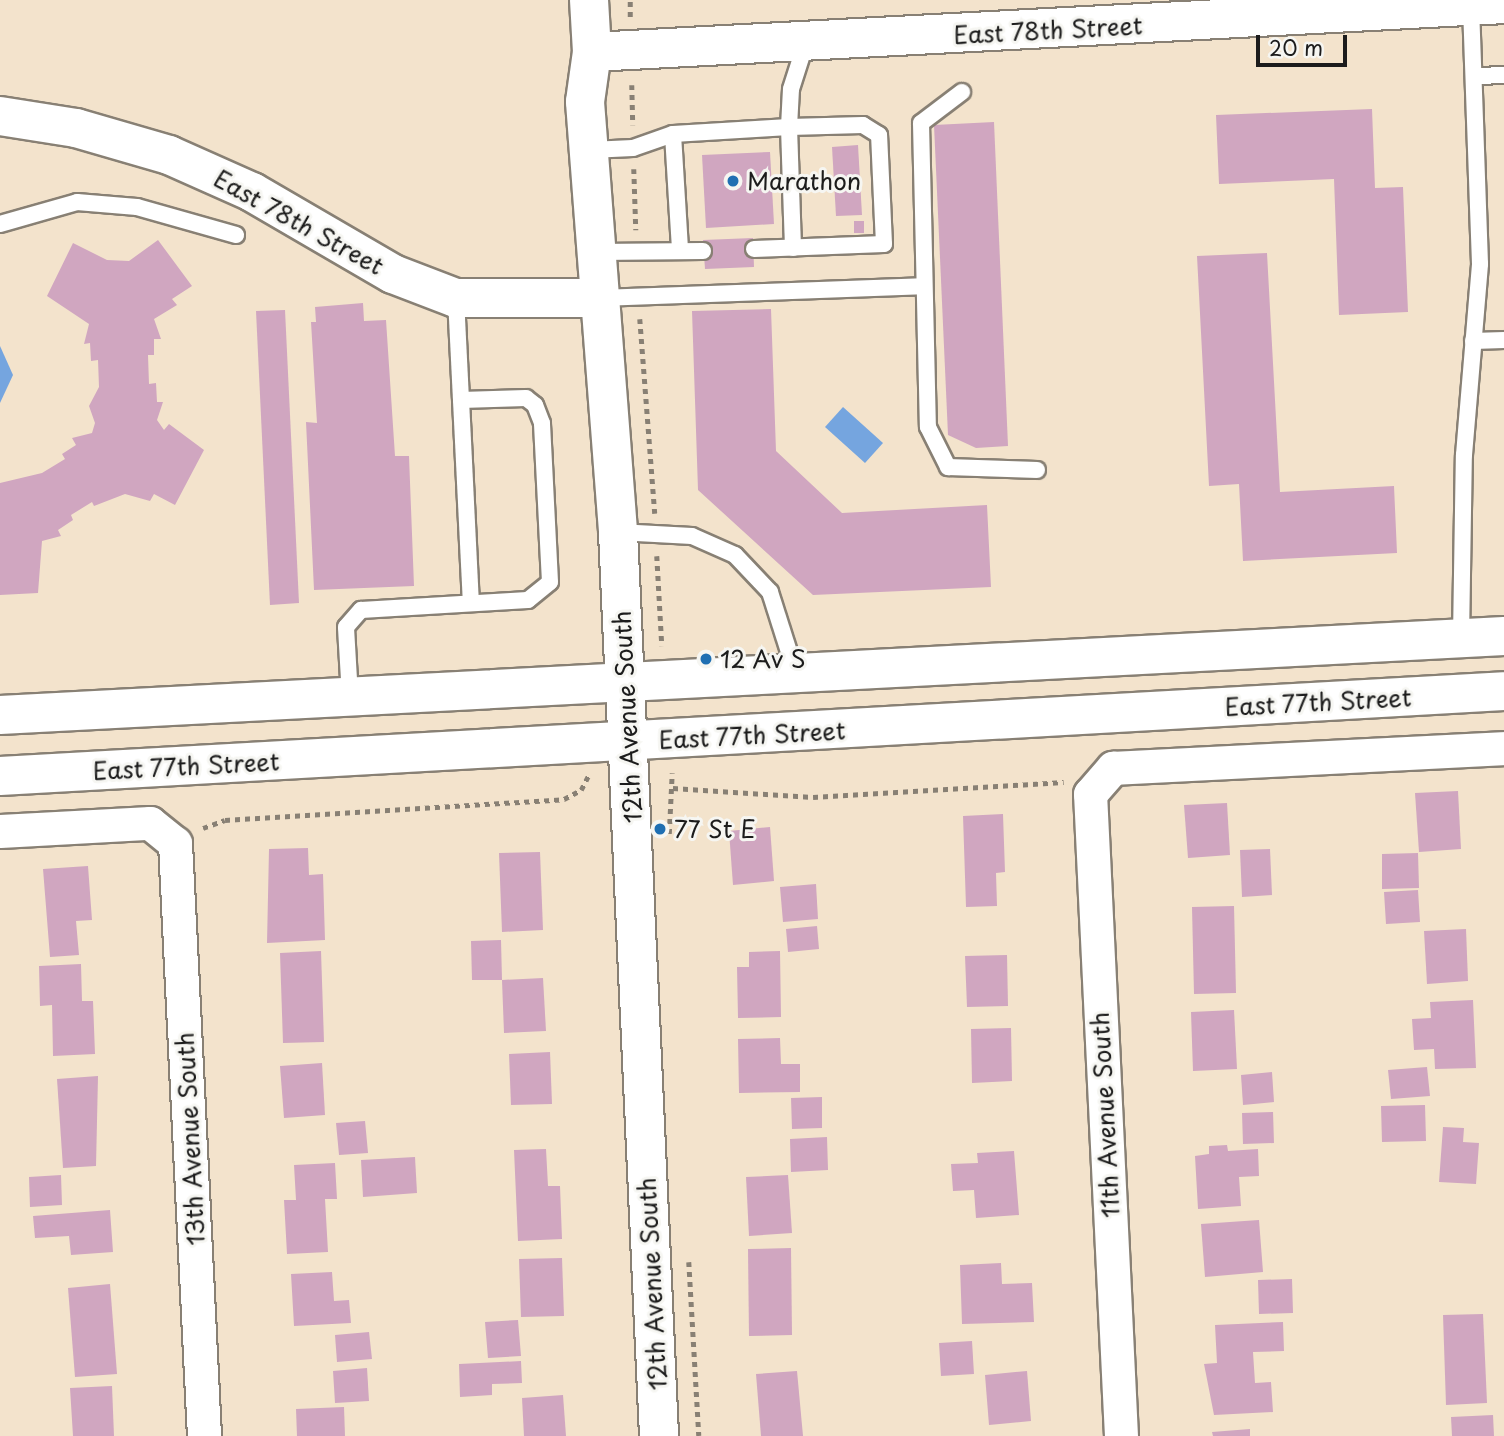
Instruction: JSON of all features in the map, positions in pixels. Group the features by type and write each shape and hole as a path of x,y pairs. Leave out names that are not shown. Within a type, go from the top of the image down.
{"street":[{"name":"12th Avenue South","path":"589,5 592,52 585,102 618,532 659,1436"},
{"name":"East 78th Street","path":"592,52 806,43 1488,5"},
{"name":"East 78th Street","path":"0,116 76,128 169,155 252,192 393,274 456,298 514,303 600,298"},
{"path":"0,715 1504,636"},
{"name":"East 77th Street","path":"0,776 1504,691"},
{"path":"1090,794 1113,768 1504,748"},
{"name":"11th Avenue South","path":"1090,794 1121,1436"},
{"name":"13th Avenue South","path":"0,831 150,823 175,843 204,1436"}],"lane":[{"path":"1461,638 1473,341 1480,264 1477,76 1488,5"},
{"path":"793,248 789,127 791,89 806,43"},
{"path":"1477,76 1504,75"},
{"path":"962,92 920,123 922,286 928,427 948,467 1037,470"},
{"path":"590,150 633,148 673,134 789,127 863,125 880,135 884,244 754,249"},
{"path":"673,134 680,249"},
{"path":"0,225 77,202 137,208 236,235"},
{"path":"597,252 680,249 703,251"},
{"path":"600,298 922,286"},
{"path":"456,298 471,603"},
{"path":"1473,341 1504,340"},
{"path":"350,697 346,627 361,610 528,600 550,582 542,423 535,405 526,398 461,400"},
{"path":"618,532 692,536 735,555 770,592 796,674"}],"path":[{"path":"629,24 630,0"},
{"path":"673,788 813,797 1063,782 1090,794"}],"water":[{"path":"0,346 13,375 0,403"},
{"path":"843,407 883,443 865,463 825,427"}],"building":[{"path":"1372,109 1375,188 1403,187 1408,312 1339,315 1334,179 1219,184 1216,115"},
{"path":"994,122 1008,446 976,448 948,435 934,125"},
{"path":"858,145 862,215 836,216 832,147"},
{"path":"770,152 774,224 706,228 702,155"},
{"path":"854,221 864,221 864,233 854,233"},
{"path":"753,238 754,267 705,269 703,240"},
{"path":"158,240 192,286 172,299 177,305 154,319 161,339 154,339 154,355 148,355 149,384 156,383 157,402 163,402 157,420 164,430 169,424 204,450 175,505 154,494 150,501 125,494 94,506 92,502 71,515 73,520 58,530 61,536 42,541 38,593 0,595 0,483 42,473 65,459 62,454 76,445 72,438 92,433 95,423 89,406 99,387 98,360 91,361 90,343 84,344 89,324 47,296 73,243 107,260 129,261"},
{"path":"1267,253 1280,492 1394,486 1397,553 1243,561 1239,484 1209,486 1197,256"},
{"path":"363,303 364,321 386,320 395,456 409,456 414,586 314,590 306,422 317,423 311,322 316,322 315,307"},
{"path":"771,309 776,451 842,513 987,505 991,587 813,595 698,490 692,311"},
{"path":"285,310 299,603 270,605 256,311"},
{"path":"1458,791 1461,849 1419,852 1415,793"},
{"path":"1227,803 1230,855 1188,858 1184,805"},
{"path":"1003,814 1005,872 996,873 997,906 966,907 963,816"},
{"path":"770,827 774,881 733,885 729,831"},
{"path":"308,848 309,875 323,874 325,940 267,943 269,849"},
{"path":"1270,849 1272,895 1242,897 1240,850"},
{"path":"540,852 543,930 502,932 499,853"},
{"path":"1418,853 1419,888 1382,889 1382,854"},
{"path":"88,866 92,920 76,921 79,955 50,957 43,869"},
{"path":"816,884 818,919 783,922 780,887"},
{"path":"1418,890 1420,922 1386,924 1384,892"},
{"path":"1234,906 1236,993 1194,994 1192,907"},
{"path":"817,926 819,949 788,952 786,929"},
{"path":"1466,929 1468,981 1427,984 1424,931"},
{"path":"501,940 502,980 472,980 471,941"},
{"path":"321,951 324,1042 283,1043 280,953"},
{"path":"780,951 781,1017 738,1018 737,967 749,967 749,952"},
{"path":"1007,955 1008,1006 967,1007 965,956"},
{"path":"81,964 82,1001 93,1001 95,1054 53,1056 52,1005 40,1006 39,966"},
{"path":"543,978 546,1031 504,1033 502,980"},
{"path":"1473,1000 1476,1068 1435,1069 1434,1049 1414,1050 1412,1019 1431,1018 1430,1002"},
{"path":"1234,1010 1237,1069 1193,1071 1191,1012"},
{"path":"1011,1028 1012,1081 972,1083 971,1029"},
{"path":"780,1038 781,1064 800,1064 800,1092 739,1093 738,1039"},
{"path":"550,1052 552,1104 511,1105 509,1054"},
{"path":"322,1063 325,1115 284,1118 280,1066"},
{"path":"1427,1067 1430,1096 1391,1099 1388,1070"},
{"path":"1272,1072 1274,1102 1243,1105 1241,1075"},
{"path":"98,1076 96,1166 63,1168 57,1079"},
{"path":"822,1097 822,1128 792,1129 791,1098"},
{"path":"1425,1105 1426,1141 1382,1142 1381,1106"},
{"path":"1273,1112 1274,1143 1243,1144 1242,1113"},
{"path":"365,1121 368,1153 339,1155 336,1123"},
{"path":"1443,1127 1464,1128 1463,1142 1479,1143 1476,1184 1439,1182"},
{"path":"827,1137 828,1170 791,1172 790,1139"},
{"path":"1227,1145 1228,1151 1258,1149 1259,1176 1239,1177 1241,1206 1198,1209 1195,1156 1209,1154 1209,1146"},
{"path":"546,1149 548,1186 560,1186 562,1239 518,1241 514,1150"},
{"path":"1014,1151 1019,1215 976,1218 974,1190 953,1191 951,1164 978,1163 977,1153"},
{"path":"415,1157 417,1193 363,1197 361,1160"},
{"path":"335,1163 337,1199 325,1199 328,1252 287,1254 284,1200 296,1200 294,1165"},
{"path":"61,1175 62,1205 30,1207 29,1177"},
{"path":"788,1175 792,1233 749,1236 746,1177"},
{"path":"110,1210 113,1252 71,1255 69,1236 35,1238 33,1216"},
{"path":"1259,1220 1263,1272 1205,1277 1201,1224"},
{"path":"791,1248 792,1335 749,1336 748,1249"},
{"path":"562,1258 564,1316 521,1317 519,1259"},
{"path":"1001,1263 1002,1284 1032,1283 1034,1322 962,1324 960,1265"},
{"path":"332,1272 334,1301 349,1300 351,1323 294,1326 291,1274"},
{"path":"1292,1279 1293,1313 1259,1314 1258,1280"},
{"path":"110,1284 117,1374 75,1377 68,1288"},
{"path":"1483,1314 1487,1403 1446,1405 1443,1315"},
{"path":"518,1320 521,1356 488,1358 485,1322"},
{"path":"1283,1322 1284,1351 1253,1352 1255,1383 1271,1382 1273,1412 1214,1415 1204,1364 1217,1363 1215,1325"},
{"path":"369,1332 372,1359 337,1362 335,1335"},
{"path":"972,1341 974,1374 941,1376 939,1343"},
{"path":"521,1361 522,1383 492,1384 492,1395 460,1397 459,1364"},
{"path":"367,1368 369,1401 335,1403 333,1371"},
{"path":"797,1371 803,1436 761,1436 756,1374"},
{"path":"1027,1371 1031,1421 989,1425 985,1375"},
{"path":"112,1386 114,1436 73,1436 70,1388"},
{"path":"563,1395 566,1436 524,1436 522,1398"},
{"path":"344,1407 345,1436 297,1436 296,1409"},
{"path":"1493,1415 1494,1436 1452,1436 1451,1417"},
{"path":"1250,1429 1250,1436 1213,1436 1212,1432"}],"place":[{"name":"Marathon","path":"733,181"},
{"name":"12 Av S","path":"706,659"},
{"name":"77 St E","path":"660,829"}]}
